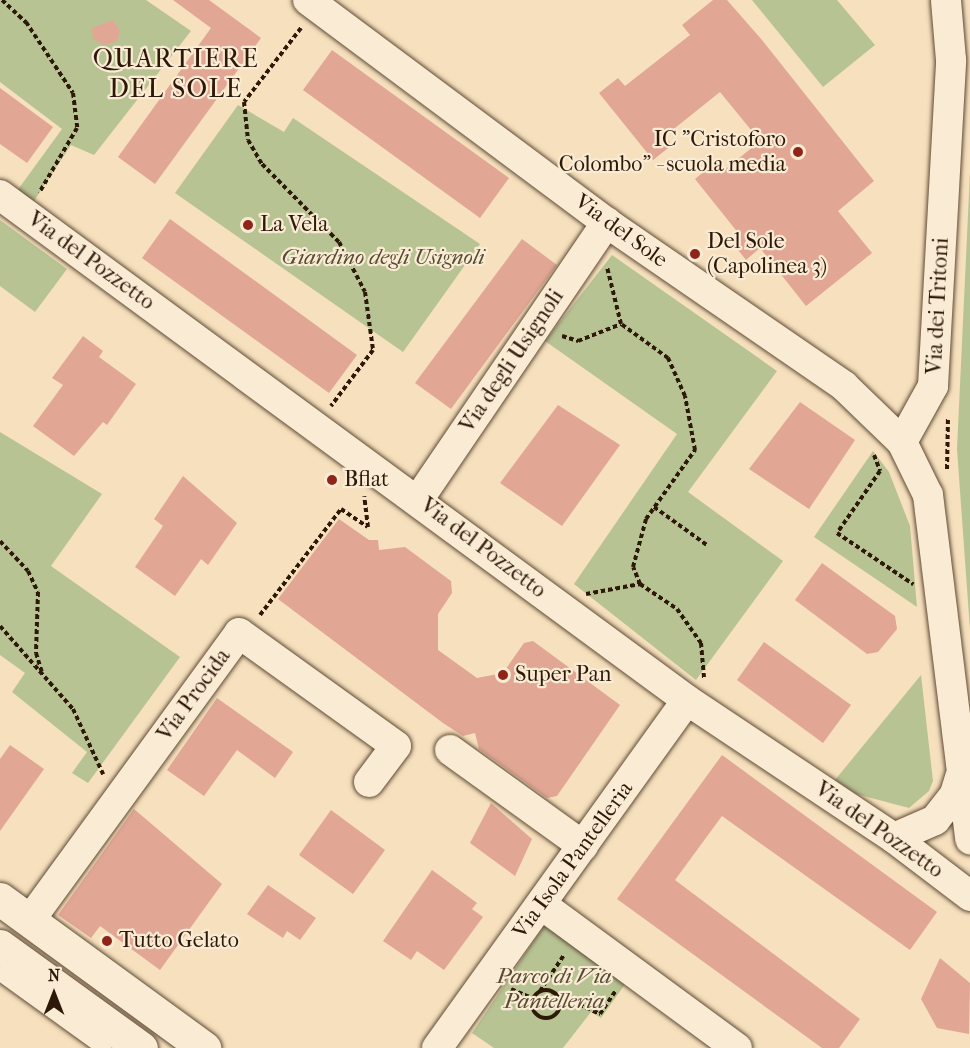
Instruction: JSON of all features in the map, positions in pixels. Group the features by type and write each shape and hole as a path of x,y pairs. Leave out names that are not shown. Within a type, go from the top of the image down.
{"main road":[{"path":"0,899 33,916 204,1048"},
{"path":"0,946 141,1048"}],"street":[{"name":"Via dei Tritoni","path":"902,442 933,386 951,60 946,0"},
{"name":"Via del Sole","path":"313,4 607,222 844,386 902,442"},
{"name":"Via del Pozzetto","path":"0,195 697,706 894,838 970,896"},
{"name":"Via degli Usignoli","path":"418,500 607,222"},
{"path":"902,442 928,495 960,777 970,839"},
{"name":"Via Procida","path":"33,916 239,633 396,746 369,782"},
{"name":"Via Isola Pantelleria","path":"436,1048 583,846 697,706"},
{"path":"450,750 583,846"},
{"path":"894,838 935,820 951,801 960,777"},
{"path":"542,905 737,1048"}],"lane":[{"path":"0,888 33,916 222,1048"},
{"path":"0,973 104,1048"}],"path":[{"path":"2,0 12,6"},
{"path":"10,0 73,93 78,128 27,214"},
{"path":"313,4 244,102 248,140 262,164 339,242 366,292 374,350 316,426"},
{"path":"586,253 610,269 621,324 668,358 685,396 695,450 654,507 633,567 640,584 677,609 701,643 697,706"},
{"path":"535,328 578,341 621,324"},
{"path":"872,450 880,471 837,533 941,603"},
{"path":"243,637 341,509 368,527 363,482 373,467"},
{"path":"654,507 708,546"},
{"path":"0,541 28,571 38,592 36,653 43,675"},
{"path":"562,606 600,587 640,584"},
{"path":"0,626 73,709 93,744 99,769 121,795"},
{"path":"552,992 559,1007 546,1018 532,1007 539,991 579,932"},
{"path":"539,991 552,992 600,1014 630,969"}],"green space":[{"path":"0,0 146,0 191,31 94,155 71,145 30,207 14,195 62,129 0,82"},
{"path":"752,0 837,0 875,45 823,87"},
{"name":"Giardino degli Usignoli","path":"238,105 284,132 293,118 480,244 403,352 175,193"},
{"path":"970,172 970,630 957,449"},
{"path":"0,220 67,269 35,312 0,286"},
{"path":"612,255 777,371 688,492 783,561 696,680 574,584 677,434 545,341"},
{"path":"0,432 102,494 51,566 180,657 88,783 72,773 87,752 12,692 25,673 0,655"},
{"path":"873,451 889,472 910,526 917,607 814,537"},
{"path":"921,675 933,781 929,791 909,808 856,794 835,780"},
{"name":"Parco di Via Pantelleria","path":"546,923 628,980 601,1018 591,1012 563,1048 494,1048 472,1033"}],"building":[{"path":"173,0 209,0 261,38 155,184 118,157 211,28"},
{"name":"IC \"Cristoforo Colombo\" - scuola media","path":"713,0 727,0 762,40 874,181 838,211 872,253 806,306 760,248 746,260 731,241 739,234 695,179 713,164 721,173 760,141 720,92 665,136 672,145 653,160 599,93 618,78 625,86 690,35 682,25"},
{"path":"113,20 120,31 117,41 105,45 93,39 92,28"},
{"path":"332,50 509,178 480,218 303,90"},
{"path":"0,88 53,127 27,163 0,144"},
{"path":"170,219 357,355 329,393 142,258"},
{"path":"522,239 557,265 451,409 415,383"},
{"path":"83,336 103,351 99,357 136,384 107,425 103,422 74,456 33,426 63,385 52,378"},
{"path":"800,402 855,440 809,509 749,469"},
{"path":"558,405 620,445 562,526 500,483"},
{"path":"183,476 237,523 208,565 201,559 175,596 135,567 163,526 154,519"},
{"path":"339,519 369,540 378,540 379,550 405,547 451,581 452,593 438,614 438,650 477,678 503,673 524,643 533,641 620,705 557,796 547,798 479,749 475,733 463,736 443,723 278,599"},
{"path":"822,563 895,616 897,629 878,652 867,654 795,600"},
{"path":"764,642 851,705 823,743 737,680"},
{"path":"217,698 293,752 275,778 237,750 204,796 167,770"},
{"path":"10,745 44,769 0,831 0,759"},
{"path":"722,755 937,912 910,950 722,816 675,880 860,1019 839,1048 822,1048 617,899"},
{"path":"491,803 532,839 515,876 470,843"},
{"path":"134,809 222,884 160,970 100,926 91,938 58,915"},
{"path":"331,810 385,850 353,894 299,855"},
{"path":"432,870 477,903 472,909 483,917 444,970 417,951 411,960 383,941"},
{"path":"268,885 316,918 300,940 287,931 283,938 247,914"},
{"path":"940,958 970,983 969,1034 937,1028 921,999"}],"place":[{"name":"IC \"Cristoforo Colombo\" - scuola media","path":"798,152"},
{"name":"La Vela","path":"248,225"},
{"name":"Del Sole (Capolinea 3)","path":"695,254"},
{"name":"Bflat","path":"332,480"},
{"name":"Super Pan","path":"503,675"},
{"name":"Tutto Gelato","path":"107,941"}],"district":[{"name":"QUARTIERE DEL SOLE","path":"176,74"}]}
